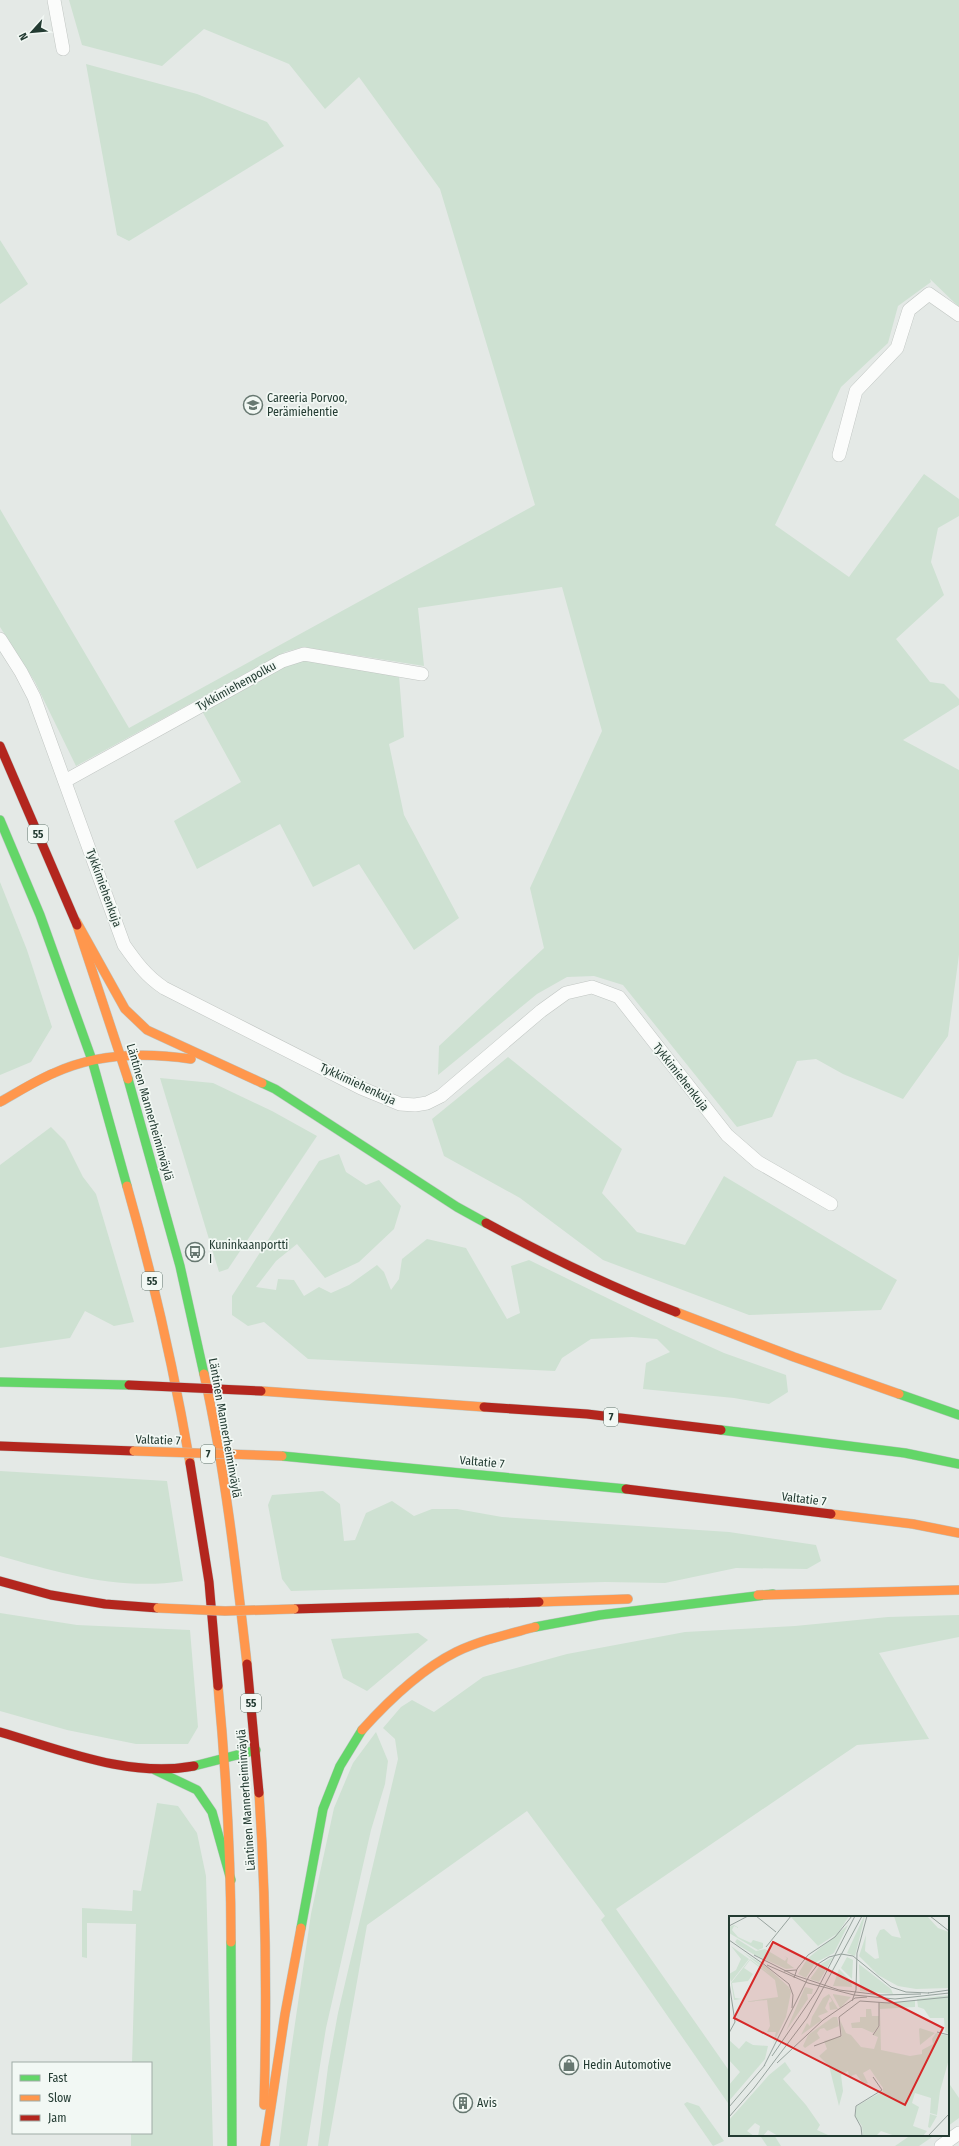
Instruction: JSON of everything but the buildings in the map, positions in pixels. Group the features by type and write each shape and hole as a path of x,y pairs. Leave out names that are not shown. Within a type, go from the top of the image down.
{"main road":[{"name":"Läntinen Mannerheiminväylä","path":"0,746 76,922 122,1056 180,1266 213,1416 238,1583 256,1750 264,1873 266,2026 264,2146"},
{"name":"Läntinen Mannerheiminväylä","path":"0,820 40,915 92,1060 143,1242 181,1411 209,1582 225,1760 231,1880 232,2146"},
{"path":"76,922 125,1009 147,1030 174,1044 224,1064 275,1089 457,1207 521,1242 629,1294 794,1357 959,1415"},
{"path":"0,1102 62,1069 92,1060 122,1056 157,1054 224,1064"},
{"name":"7","path":"0,1382 129,1385 261,1392 587,1414 905,1453 959,1464"},
{"name":"Valtatie 7","path":"0,1446 282,1456 578,1483 912,1524 959,1533"},
{"path":"0,1581 51,1595 105,1604 225,1611 638,1598"},
{"path":"662,1598 959,1590"},
{"path":"264,2146 286,2007 323,1809 340,1766 355,1741 378,1712 407,1685 456,1652 497,1636 550,1623 600,1615 773,1594"},
{"path":"0,1732 104,1762 152,1769 192,1766 225,1760 256,1750"},
{"path":"152,1769 197,1790 212,1812 231,1880"}],"street":[{"path":"54,0 63,49"},
{"path":"839,455 856,391 897,348 909,310 929,294 959,315"},
{"name":"Tykkimiehenkuja","path":"0,638 21,672 34,697 124,945 149,978 164,988 361,1088 400,1104 415,1105 427,1103 441,1096 541,1011 566,993 592,987 619,997 727,1135 758,1162 831,1204"},
{"name":"Tykkimiehenpolku","path":"65,781 282,661 304,654 422,674"},
{"path":"940,2146 959,2133"}],"green space":[{"path":"69,0 959,0 959,307 930,279 931,282 898,306 888,343 841,387 775,525 849,577 924,474 959,499 959,516 938,528 931,562 944,595 896,639 930,682 944,684 959,699 959,705 903,740 959,770 959,955 948,1036 903,1099 843,1074 816,1059 797,1061 772,1117 737,1127 623,985 594,976 567,977 537,994 438,1075 439,1046 544,948 530,888 602,731 562,587 418,608 424,666 303,647 285,652 76,766 35,682 0,627 0,509 129,728 535,505 440,189 359,77 325,109 289,64 204,29 162,66 82,45"},
{"path":"86,64 197,94 267,122 284,146 129,241 117,235"},
{"path":"0,240 28,284 0,304"},
{"path":"304,659 399,676 404,737 389,744 404,815 459,918 414,950 359,864 313,887 280,824 197,869 174,821 241,782 202,711 284,666"},
{"path":"0,882 27,950 52,1027 31,1062 0,1075"},
{"path":"508,1057 622,1149 602,1193 637,1232 685,1245 724,1176 897,1280 881,1310 749,1315 603,1260 520,1198 444,1156 432,1119"},
{"path":"160,1078 213,1083 272,1111 317,1136 228,1269 219,1272"},
{"path":"51,1127 65,1141 83,1177 96,1194 134,1322 114,1326 85,1311 70,1338 0,1348 0,1165"},
{"path":"339,1154 346,1172 366,1185 379,1180 401,1206 394,1229 359,1262 325,1278 297,1244 276,1261 256,1287 276,1290 278,1279 294,1280 304,1296 319,1287 331,1293 349,1285 377,1265 384,1272 391,1290 399,1279 402,1259 427,1239 466,1248 507,1319 520,1313 511,1266 529,1260 724,1353 786,1375 788,1392 769,1404 734,1398 643,1389 646,1363 670,1352 657,1339 632,1337 591,1339 562,1358 555,1371 308,1359 264,1322 248,1326 232,1315 232,1296 319,1161"},
{"path":"0,1471 167,1481 183,1581 136,1584 90,1579 0,1556"},
{"path":"323,1491 340,1504 344,1541 355,1540 366,1513 392,1501 414,1516 432,1509 457,1509 502,1517 729,1532 816,1545 821,1561 807,1569 736,1568 665,1583 605,1582 291,1591 282,1579 268,1505 272,1495"},
{"path":"0,1613 77,1625 190,1630 198,1727 188,1744 136,1744 67,1730 0,1711"},
{"path":"959,1615 959,1637 879,1653 929,1739 857,1745 616,1909 729,2071 729,2105 601,1920 605,1916 527,1811 367,1925 328,2146 318,2146 328,2067 338,2013 398,1759 395,1739 383,1728 401,1707 412,1700 434,1712 483,1677 567,1654 685,1632 795,1626 888,1617"},
{"path":"418,1633 428,1640 367,1691 343,1678 331,1639"},
{"path":"376,1732 388,1761 385,1784 371,1830 326,2028 307,2146 279,2146 311,1914 334,1808 353,1763"},
{"path":"157,1803 178,1806 197,1833 206,1876 213,2146 131,2146 131,2134 152,2134 152,2062 132,2062 136,1924 87,1923 87,1958 82,1957 82,1908 132,1911 133,1890 141,1891"},
{"path":"949,2083 959,2098 959,2118 949,2125 949,2108"},
{"path":"687,2102 699,2106 724,2141 713,2146 684,2104"},
{"path":"775,2136 781,2146 767,2146 761,2137"},
{"path":"910,2136 934,2136 919,2146 895,2146"}],"traffic: fast":[{"path":"0,820 40,915 92,1060 127,1186"},
{"path":"128,1079 180,1266 204,1374"},
{"path":"262,1083 275,1089 457,1207 486,1223"},
{"path":"0,1382 129,1385"},
{"path":"899,1394 959,1415"},
{"path":"721,1430 905,1453 959,1464"},
{"path":"282,1456 626,1489"},
{"path":"535,1627 600,1615 773,1594"},
{"path":"301,1928 323,1809 340,1766 362,1730"},
{"path":"194,1766 256,1750"},
{"path":"155,1770 197,1790 212,1812 231,1880"},
{"path":"231,1942 232,2146"}],"traffic: slow":[{"path":"76,921 125,1009 147,1030 262,1083"},
{"path":"77,925 128,1079"},
{"path":"0,1102 47,1076 70,1066 87,1061 138,1055 156,1055 191,1059"},
{"path":"127,1186 146,1255 162,1324 190,1463"},
{"path":"676,1312 794,1357 899,1394"},
{"path":"204,1374 224,1482 247,1664"},
{"path":"261,1391 484,1407"},
{"path":"134,1451 282,1456"},
{"path":"831,1514 913,1524 959,1533"},
{"path":"758,1595 959,1590"},
{"path":"539,1602 628,1599"},
{"path":"158,1608 225,1611 294,1609"},
{"path":"362,1730 406,1686 443,1659 475,1644 535,1627"},
{"path":"218,1686 228,1814 231,1942"},
{"path":"259,1793 265,1949 264,2105"},
{"path":"265,2146 285,2014 301,1928"}],"traffic: jam":[{"path":"0,746 77,925"},
{"path":"486,1223 579,1270 676,1312"},
{"path":"129,1385 261,1391"},
{"path":"484,1407 587,1414 721,1430"},
{"path":"0,1446 134,1451"},
{"path":"190,1463 209,1582 218,1686"},
{"path":"626,1489 831,1514"},
{"path":"0,1581 51,1595 105,1604 158,1608"},
{"path":"294,1609 539,1602"},
{"path":"247,1664 259,1793"},
{"path":"0,1732 71,1754 120,1765 170,1769 194,1766"}],"place":[{"name":"Careeria Porvoo, Perämiehentie","path":"253,405"},
{"name":"Kuninkaanportti I","path":"195,1252"},
{"name":"Hedin Automotive","path":"569,2065"},
{"name":"Avis","path":"463,2103"}]}
